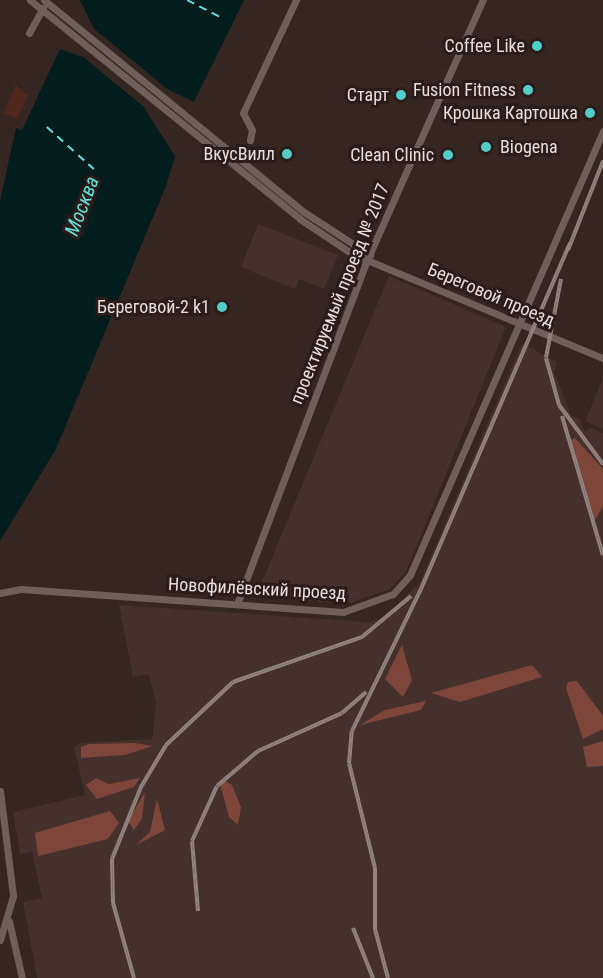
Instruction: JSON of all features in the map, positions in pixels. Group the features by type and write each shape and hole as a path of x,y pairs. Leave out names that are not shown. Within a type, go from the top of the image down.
{"street":[{"path":"30,0 228,163 368,260"},
{"path":"29,33 46,0 234,156 368,260"},
{"path":"250,140 252,130 242,115 296,0"},
{"name":"проектируемый проезд № 2017","path":"237,604 368,260 483,0"},
{"name":"Новофилёвский проезд","path":"0,593 21,589 343,612 393,594 410,575 603,131"},
{"name":"Береговой проезд","path":"368,260 603,358"},
{"path":"0,791 13,885 9,921 0,940"},
{"path":"9,921 22,978"}],"shaded area":[{"path":"16,85 28,96 17,119 3,113"},
{"path":"258,224 338,255 324,289 299,279 295,289 241,267"},
{"path":"389,276 506,327 406,572 390,589 346,604 256,596"},
{"path":"522,343 557,362 554,372 571,415 580,419 585,432 590,428 603,433 603,978 37,978 23,902 42,898 32,852 20,854 13,812 85,795 74,747 81,743 152,739 156,704 149,674 133,677 119,605 369,622 385,617 420,582"},
{"path":"603,378 603,429 585,421"},
{"path":"575,438 603,469 603,506 595,520 570,440"},
{"path":"402,645 412,680 403,697 385,679"},
{"path":"532,665 542,677 460,702 431,693"},
{"path":"577,681 603,716 603,729 583,739 566,688 568,682"},
{"path":"426,701 421,710 360,725 385,710"},
{"path":"603,741 603,766 587,767 583,747"},
{"path":"134,743 153,746 125,755 81,758 81,747 89,744"},
{"path":"96,778 109,784 140,778 134,787 97,799 86,785"},
{"path":"225,781 232,785 241,807 238,825 229,817 220,784"},
{"path":"145,792 142,818 134,830 128,821"},
{"path":"157,799 165,830 136,845 150,832"},
{"path":"110,811 119,823 108,839 38,856 35,833"}],"water":[{"name":"Москва","path":"80,0 244,0 194,102 165,88 144,108 175,156 166,186 56,449 0,541 0,201 16,128 22,130 60,49 83,57 97,35"}],"pier":[{"path":"87,23 177,97 165,91 149,111 77,52 82,54 94,35"}],"ferry route":[{"path":"187,0 224,19"},
{"path":"47,127 94,169"}],"railway":[{"path":"568,250 603,161"},
{"path":"388,978 375,929 375,868 349,763 352,731 421,589 570,243"},
{"path":"561,279 546,358 559,405 603,464"},
{"path":"562,416 603,555"},
{"path":"134,978 113,903 112,859 141,787 166,745 233,682 362,637 411,596"},
{"path":"198,911 192,841 217,786 258,751 342,713 366,692"},
{"path":"353,928 373,978"}],"place":[{"name":"Coffee Like","path":"537,46"},
{"name":"Fusion Fitness","path":"528,90"},
{"name":"Старт","path":"401,95"},
{"name":"Крошка Картошка","path":"590,113"},
{"name":"Biogena","path":"486,147"},
{"name":"ВкусВилл","path":"287,154"},
{"name":"Clean Clinic","path":"448,155"},
{"name":"Береговой-2 k1","path":"222,307"}]}
